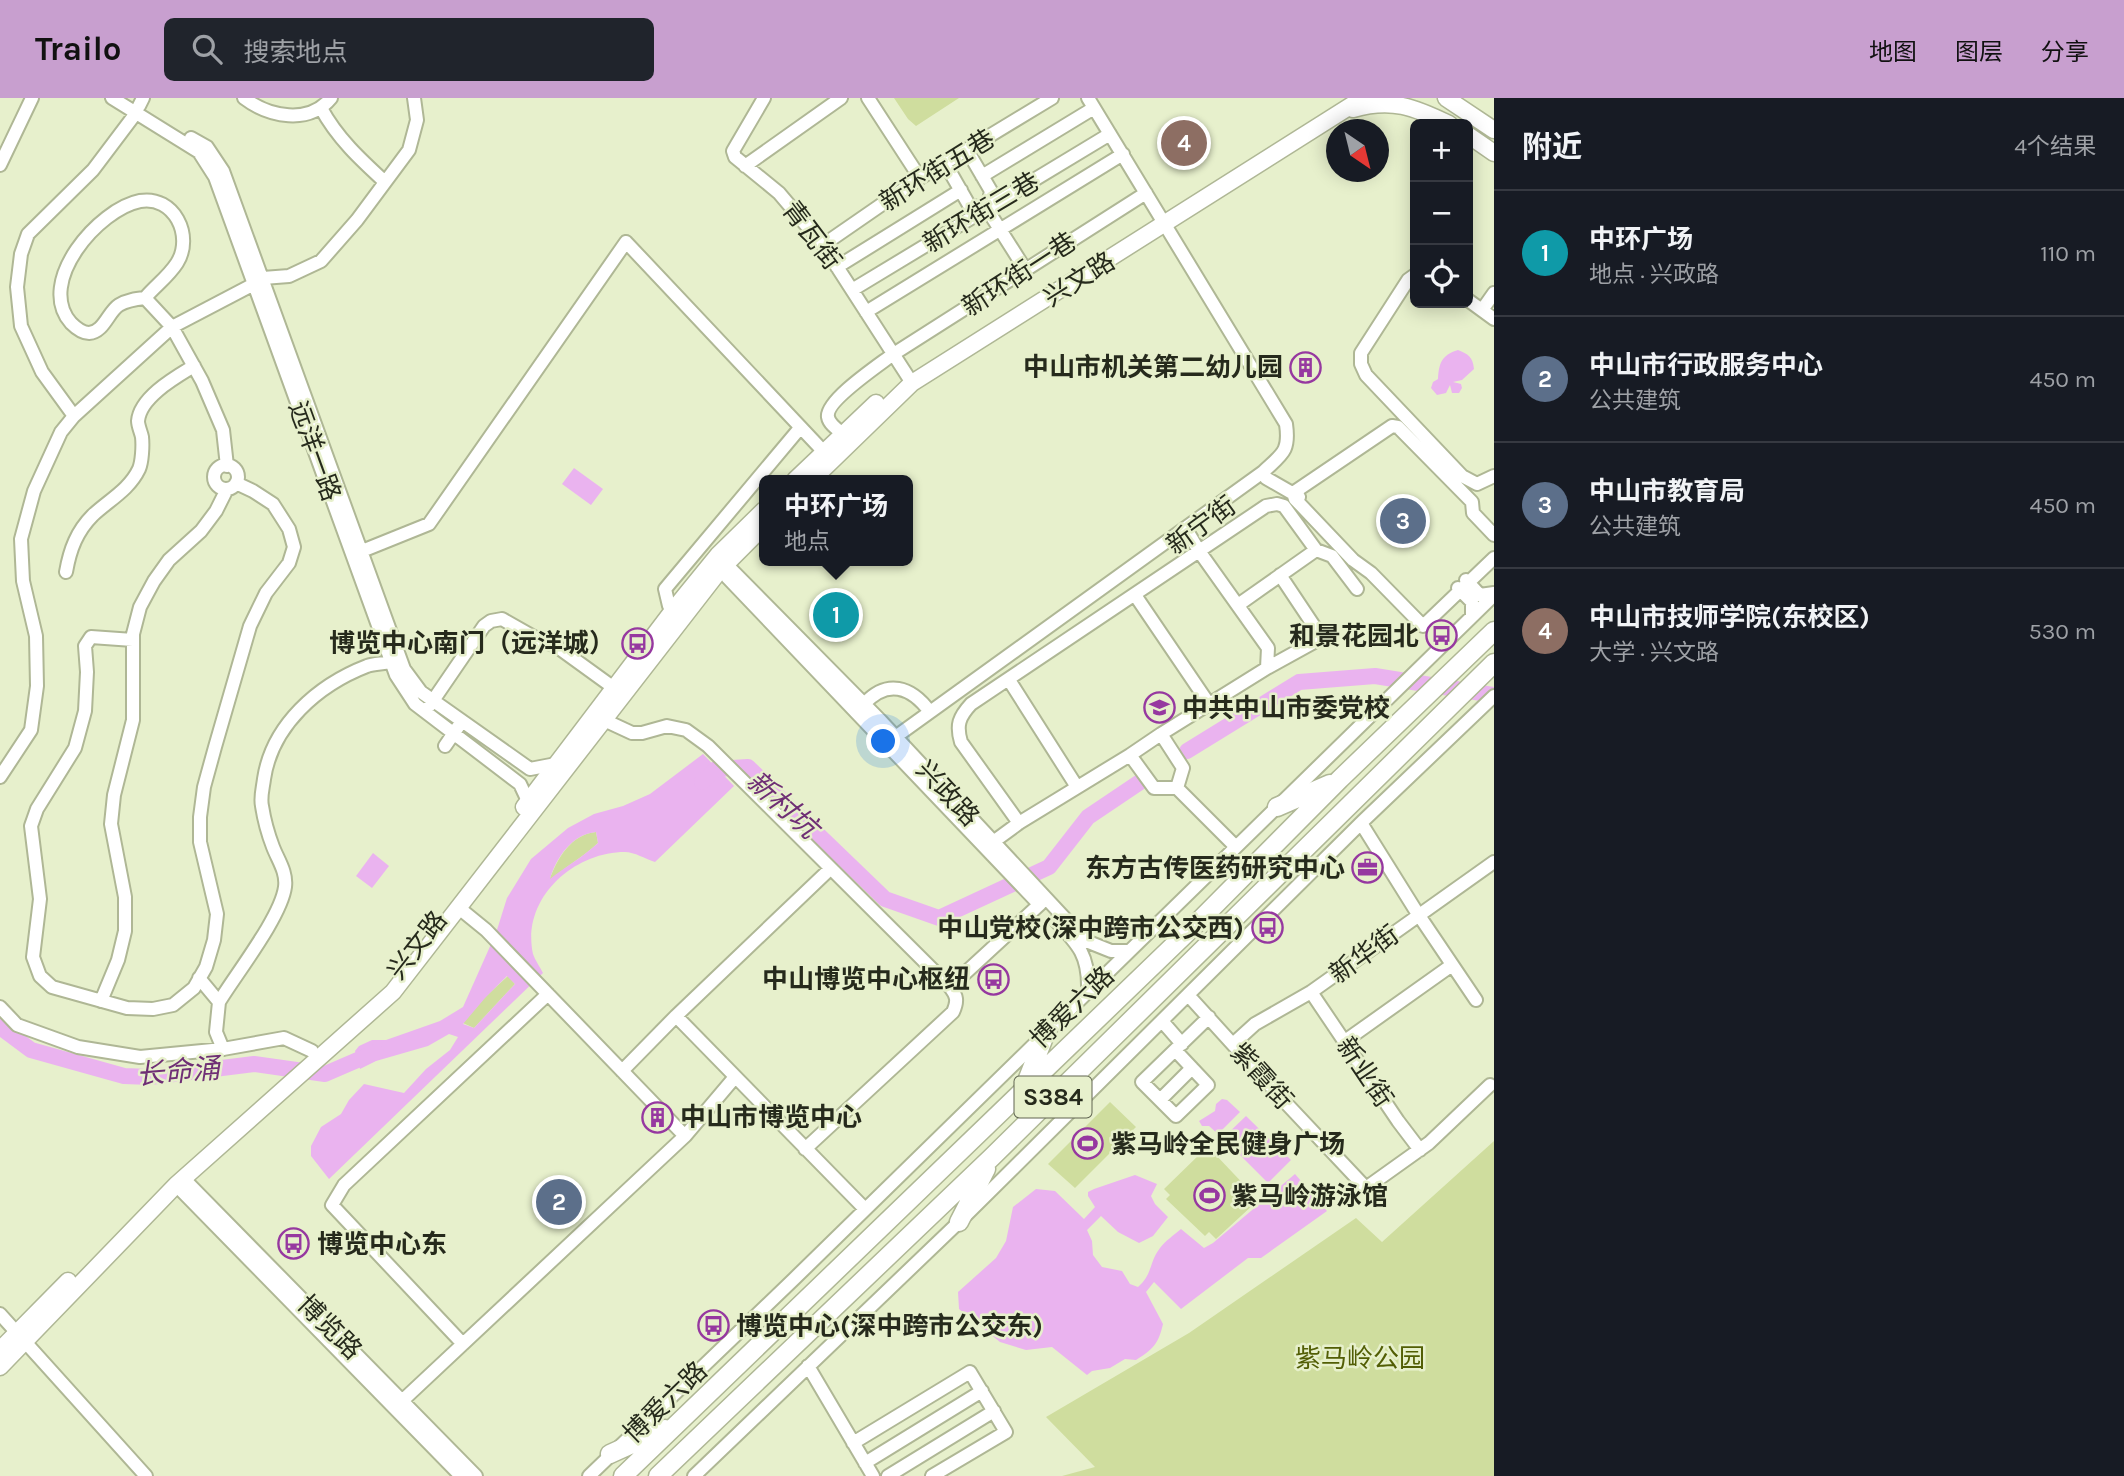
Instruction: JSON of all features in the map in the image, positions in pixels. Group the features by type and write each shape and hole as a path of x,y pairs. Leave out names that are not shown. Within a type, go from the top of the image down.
{"highway":[{"name":"博爱六路","path":"623,1476 1022,1093 1494,631"},
{"name":"博爱六路","path":"658,1476 992,1157 1491,665"},
{"path":"1277,807 1340,779"},
{"path":"1022,1093 1046,1032"},
{"path":"959,1222 992,1157"},
{"path":"610,1454 681,1422"}],"main road":[{"name":"兴文路","path":"800,475 843,434 909,379 1166,219 1342,102 1363,98"},
{"path":"1413,98 1443,119"},
{"path":"1446,98 1494,130"},
{"path":"1457,98 1470,114"},
{"path":"1342,102 1389,103 1417,109 1439,119"},
{"path":"1473,142 1494,153"},
{"name":"兴文路","path":"817,475 909,379"},
{"name":"兴文路","path":"20,1339 176,1178 287,1080 387,984 674,609 759,516"},
{"name":"兴文路","path":"309,1058 393,992 604,720 719,562 759,530"},
{"path":"0,1350 20,1339"},
{"path":"0,1367 20,1339"}],"street":[{"path":"0,165 32,98"},
{"name":"远洋一路","path":"111,98 139,106"},
{"name":"远洋一路","path":"125,98 207,147 223,171 258,281 358,553 396,675 415,704 520,784 528,801"},
{"path":"244,98 258,108 283,115 310,113 321,108 331,98"},
{"path":"0,777 31,730 37,687 36,636 23,581 21,539 34,491 61,432 74,416 172,327 258,281 289,276 321,261 357,220 409,150 417,120 414,98"},
{"path":"764,98 733,151 735,157 745,166 841,98"},
{"path":"868,98 920,178"},
{"name":"新环街五巷","path":"823,245 920,178 1052,98"},
{"path":"894,743 930,712 1263,472 1282,455 1289,441 1286,424 1166,219 1146,193 1091,103 982,176"},
{"path":"74,416 42,372 21,326 17,288 22,254 28,234 93,170 139,106"},
{"path":"321,108 328,122 356,156 386,182"},
{"name":"新环街三巷","path":"852,290 1110,134"},
{"path":"967,150 991,191 987,209 1025,269"},
{"path":"866,312 1123,154"},
{"path":"945,163 969,205 987,209"},
{"name":"青瓦街","path":"745,166 779,193 823,245 909,379"},
{"path":"837,267 961,190"},
{"name":"新环街一巷","path":"843,434 830,422 830,407 892,355 1146,193"},
{"path":"140,201 158,202 172,209 181,225 183,245 179,261 145,298 133,299 118,306 100,329 91,333 82,332 70,321 62,307 61,283 66,265 81,243 117,212 140,201"},
{"name":"新宁街","path":"894,743 1189,534 1270,475 1287,459 1295,442 1292,421 1166,219"},
{"path":"358,553 429,524 626,242 824,452"},
{"path":"1410,279 1361,353 1361,364 1366,375 1462,476 1477,484 1494,476"},
{"path":"1482,310 1494,293"},
{"path":"101,1001 118,960 125,931 125,897 111,824 114,795 133,720 133,640 141,607 154,581 169,560 201,531 216,511 232,486 236,472 227,466 223,430 194,366 172,327 145,298"},
{"path":"1473,304 1494,319"},
{"path":"66,572 70,549 79,532 93,514 122,492 140,468 142,439 138,421 148,401 167,382 194,366"},
{"path":"1494,538 1473,513 1472,502 1398,427 1392,426 1298,492 1295,499 1353,560 1371,573 1423,626 1494,555"},
{"path":"761,475 800,428"},
{"path":"133,640 91,637 85,646 85,712 75,748 37,809 31,827 40,899 33,957 40,976 52,988 127,1008 153,1009 173,1004 194,988 206,967 214,940 217,915 200,842 204,788 250,626 261,601 289,563 294,547 289,529 273,504 253,491 232,486 219,487 214,477 216,470 227,466"},
{"path":"1270,475 1298,492"},
{"path":"674,609 669,606 665,589 759,477"},
{"path":"1019,823 961,742 958,729 960,715 1009,680 1266,506 1284,506 1317,550 1332,556 1357,589"},
{"path":"1189,534 1268,648 1267,668"},
{"path":"1238,605 1317,550"},
{"name":"兴政路","path":"719,562 864,705 894,743"},
{"name":"兴政路","path":"719,562 1044,902 1086,941 1111,951 1129,951"},
{"path":"990,845 1019,823 1161,734 1316,641 1316,629 1280,575"},
{"path":"1463,585 1480,594 1494,594"},
{"path":"1463,585 1472,601 1472,616"},
{"name":"博爱六路","path":"589,1476 1494,594"},
{"path":"1135,595 1209,704"},
{"path":"423,710 434,702 484,626 491,621 502,619 539,640 556,646 614,688"},
{"path":"223,1049 216,1031 219,1002 278,911 285,886 284,869 272,846 261,802 267,764 287,724 312,696 339,679 370,665 393,662"},
{"name":"远洋一路","path":"393,662 404,669 421,692 530,769 556,764"},
{"path":"1009,680 1077,787"},
{"path":"864,705 872,695 887,688 900,688 911,692 930,712"},
{"path":"694,1476 959,1222 1494,696"},
{"path":"604,720 632,733 667,726 687,730 718,755 956,995 957,1004 953,1012 805,1149"},
{"path":"445,746 462,721"},
{"path":"1161,734 1183,768 1177,788"},
{"path":"1130,755 1154,788 1177,788 1236,847"},
{"path":"1362,823 1476,1000"},
{"name":"新华街","path":"1234,1044 1255,1024 1311,992 1494,862"},
{"path":"622,1071 830,869"},
{"path":"950,987 1044,902"},
{"name":"兴政路","path":"1044,902 1084,957 1088,968 1088,990"},
{"path":"459,908 486,930 685,1136"},
{"path":"1345,1041 1452,965"},
{"path":"200,978 219,1002"},
{"path":"463,1344 332,1205 344,1185 544,990"},
{"name":"新业街","path":"1311,992 1420,1150"},
{"name":"紫霞街","path":"1188,995 1366,1188 1420,1150"},
{"path":"0,1007 17,1025 78,1047 140,1058 223,1049 284,1038 309,1058"},
{"path":"676,1016 865,1209"},
{"path":"1161,1021 1179,1047 1192,1068 1208,1085 1176,1116 1142,1083 1179,1047 1209,1017"},
{"path":"1160,1100 1192,1068"},
{"path":"402,1401 685,1136 735,1077"},
{"path":"1420,1150 1489,1085"},
{"name":"博览路","path":"176,1178 476,1476"},
{"name":"博览路","path":"176,1178 461,1476"},
{"path":"0,1314 135,1476"},
{"path":"0,1324 20,1339 146,1476"},
{"path":"808,1366 873,1476"},
{"path":"853,1443 970,1372 1006,1432 932,1476"},
{"path":"865,1463 982,1391"},
{"path":"888,1476 994,1411"}],"green space":[{"path":"894,98 959,98 916,126"},
{"path":"596,832 598,843 549,881 566,849 579,837"},
{"path":"508,976 515,984 474,1028 463,1023 485,997"},
{"path":"1110,1102 1136,1127 1075,1188 1048,1164"},
{"name":"紫马岭公园","path":"1494,1141 1494,1476 1062,1476 1095,1467 1046,1417 1189,1333 1356,1218 1382,1242"},
{"name":"紫马岭游泳馆","path":"1202,1152 1208,1157 1214,1153 1252,1193 1247,1198 1254,1204 1216,1239 1209,1232 1205,1236 1166,1199 1170,1195 1164,1189"}],"shaded area":[{"path":"1458,350 1469,356 1474,369 1462,380 1453,382 1461,384 1459,393 1452,393 1450,385 1446,393 1437,395 1431,388 1433,382 1438,379 1442,361"},
{"path":"574,468 603,489 591,505 562,484"},
{"path":"703,754 734,786 655,862 629,852 606,854 587,860 555,882 535,915 531,934 533,954 543,973 329,1179 311,1156 311,1146 321,1127 341,1114 349,1100 364,1084 404,1093 426,1069 450,1050 458,1037 449,1034 428,1046 376,1061 360,1069 355,1051 359,1046 372,1040 386,1040 440,1021 463,1007 496,933 507,898 531,859 568,828 594,814 623,806 650,794","holes":["596,832 598,843 550,879 566,848 580,837","507,976 515,984 474,1028 463,1024"]},
{"path":"373,853 389,866 372,888 356,876"},
{"path":"1222,1099 1227,1100 1240,1112 1218,1134 1209,1126 1202,1126 1199,1121 1215,1111 1216,1104"},
{"path":"1246,1116 1291,1160 1268,1183 1223,1138"},
{"path":"1295,1174 1327,1211 1261,1258 1248,1258 1181,1309 1154,1282 1146,1292 1163,1324 1154,1346 1136,1360 1125,1359 1110,1368 1092,1371 1087,1375 1052,1347 1026,1350 1000,1342 959,1309 958,1292 996,1258 1006,1241 1013,1207 1036,1189 1055,1191 1084,1219 1095,1207 1088,1196 1088,1192 1094,1189 1135,1175 1157,1184 1151,1196 1168,1217 1153,1236 1139,1243 1118,1232 1101,1216 1087,1230 1092,1241 1093,1255 1102,1267 1122,1271 1130,1284 1138,1287 1160,1248 1181,1229 1204,1248"}],"waterway":[{"name":"新村坑","path":"1187,751 1299,682 1375,676 1494,695"},
{"name":"新村坑","path":"702,782 716,769 748,767 885,899 939,918 1049,867 1088,817 1140,782"},
{"name":"长命涌","path":"0,1027 31,1050 124,1076 150,1077 254,1064 325,1074 376,1052"}],"place":[{"name":"中山市技师学院(东校区)","path":"1184,143"},
{"name":"中山市机关第二幼儿园","path":"1306,367"},
{"name":"中山市教育局","path":"1403,521"},
{"name":"中环广场","path":"836,615"},
{"name":"和景花园北","path":"1442,636"},
{"name":"博览中心南门（远洋城）","path":"638,643"},
{"name":"中共中山市委党校","path":"1159,708"},
{"name":"东方古传医药研究中心","path":"1368,868"},
{"name":"中山党校(深中跨市公交西)","path":"1267,928"},
{"name":"中山博览中心枢纽","path":"993,979"},
{"name":"中山市博览中心","path":"657,1117"},
{"name":"紫马岭全民健身广场","path":"1088,1144"},
{"name":"紫马岭游泳馆","path":"1209,1196"},
{"name":"中山市行政服务中心","path":"559,1202"},
{"name":"博览中心东","path":"294,1244"},
{"name":"博览中心(深中跨市公交东)","path":"713,1326"}]}
